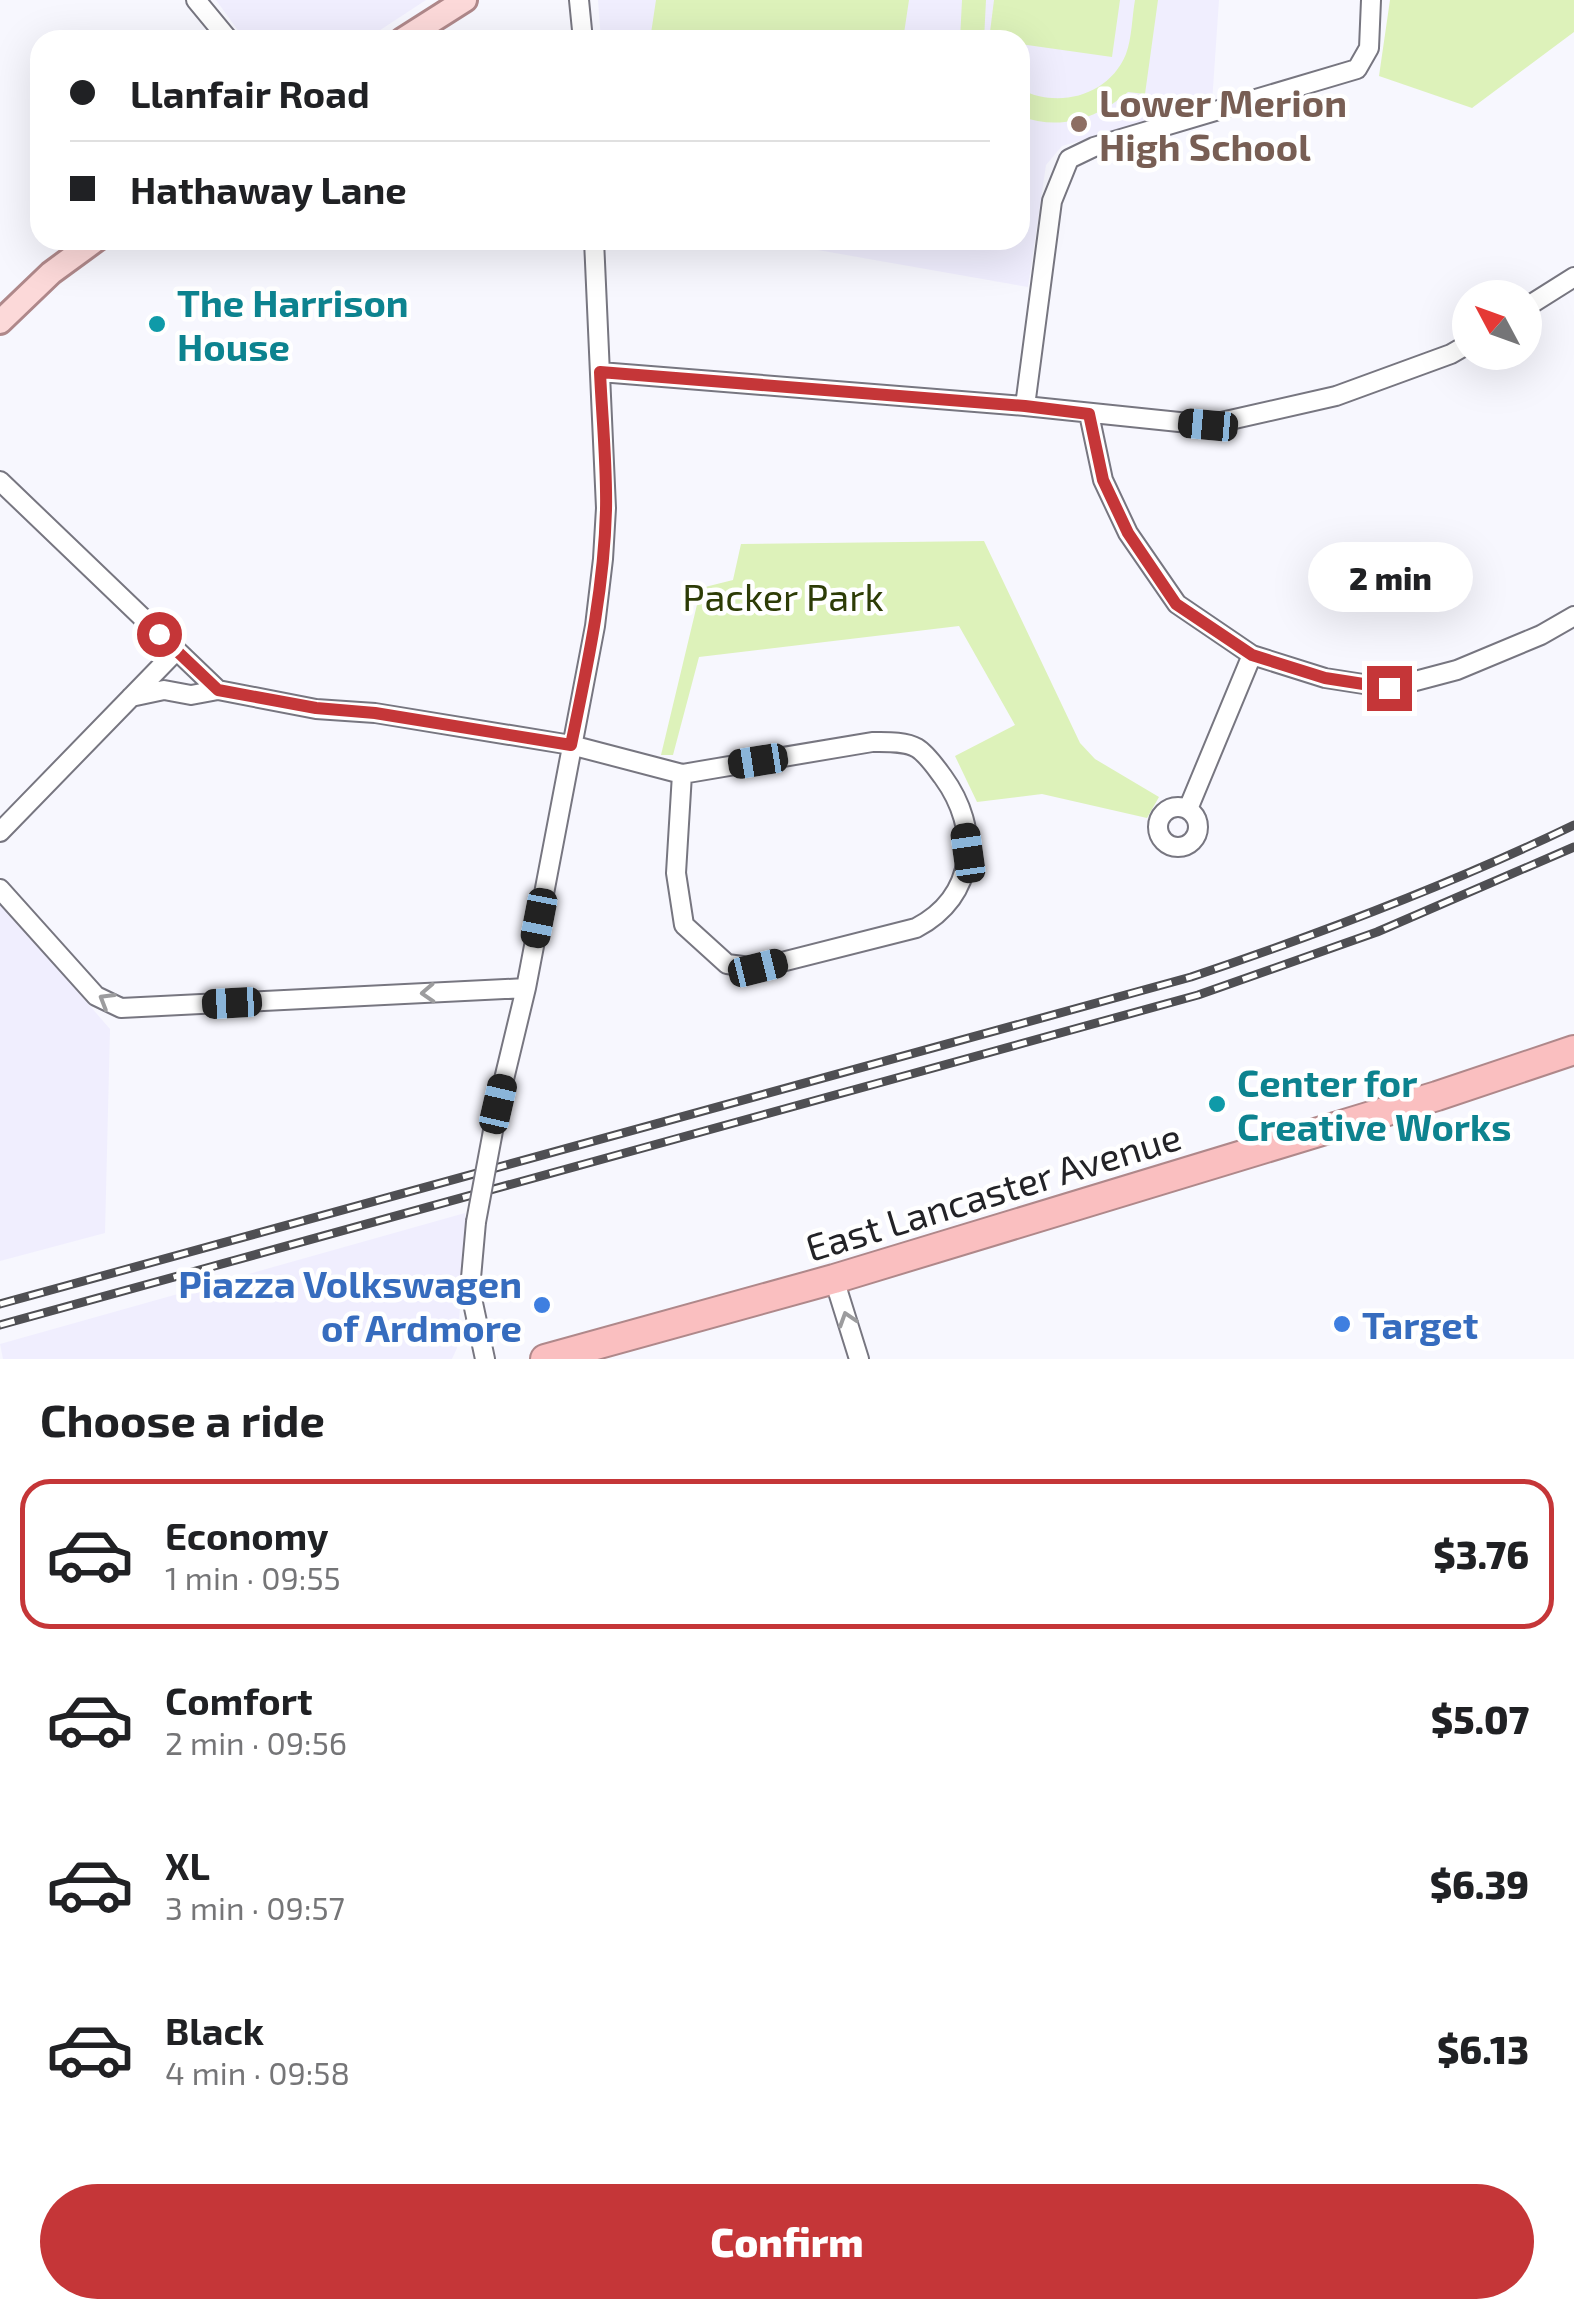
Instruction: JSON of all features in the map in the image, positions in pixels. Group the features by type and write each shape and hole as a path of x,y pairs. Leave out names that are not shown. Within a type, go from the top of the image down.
{"highway":[{"name":"East Lancaster Avenue","path":"545,1359 834,1279 1436,1096 1574,1050"}],"main road":[{"path":"418,30 464,0"},
{"path":"0,322 51,273 82,250"}],"street":[{"path":"196,0 221,30"},
{"path":"579,0 582,30"},
{"path":"1025,406 1052,200 1070,159 1094,147 1356,69 1369,48 1372,0"},
{"path":"485,1359 470,1290 476,1222 498,1104 526,988 595,626 603,559 606,508 594,250"},
{"path":"1542,298 1574,278"},
{"path":"600,372 1025,406 1208,425 1336,396 1452,353"},
{"path":"1089,414 1103,480 1138,547 1176,604 1252,655 1325,678 1389,688 1457,670 1574,616"},
{"path":"0,481 218,690"},
{"path":"0,832 175,652"},
{"path":"1188,810 1252,655"},
{"path":"130,697 164,690 191,695 218,690 571,745 682,774 872,742 895,742 918,748 954,793 963,817 968,853 960,887 930,921 916,928 758,968 727,964 684,925 676,873 682,774"},
{"path":"0,890 96,996 121,1008 526,988"},
{"path":"834,1279 860,1359"}],"shaded area":[{"path":"216,0 426,0 380,30 238,30"},
{"name":"Lower Merion High School","path":"598,0 1219,0 1212,103 1062,146 1046,165 1028,287 818,250 1030,250 1030,30 600,30"},
{"path":"0,902 110,1029 105,1233 0,1261"},
{"path":"465,1213 457,1348 452,1359 3,1359 0,1344"}],"green space":[{"path":"656,0 909,0 904,30 652,30"},
{"path":"962,0 986,0 984,30 960,30"},
{"path":"994,0 1120,0 1112,57 1030,45 1030,30 990,30"},
{"path":"1135,0 1158,0 1145,94 1128,92 1104,109 1077,120 1030,119 1030,93 1066,98 1095,89 1108,80 1126,54"},
{"path":"1390,0 1574,0 1574,32 1472,108 1379,76"},
{"name":"Packer Park","path":"984,541 1080,743 1095,759 1159,797 1147,818 1042,794 977,802 955,756 1015,725 959,626 699,657 673,755 661,755 701,588 733,580 741,544"}],"railway":[{"path":"0,1304 1191,977 1385,907 1574,825"},
{"path":"0,1325 1198,995 1377,932 1574,847"}],"place":[{"name":"Lower Merion High School","path":"1079,124"},
{"name":"The Harrison House","path":"157,324"},
{"name":"Center for Creative Works","path":"1217,1104"},
{"name":"Piazza Volkswagen of Ardmore","path":"542,1305"},
{"name":"Target","path":"1342,1324"}],"route":[{"path":"159,634 218,690 571,745 595,626 603,559 606,508 600,372 1089,414 1103,480 1128,533 1176,604 1252,655 1325,678 1389,688"}]}
